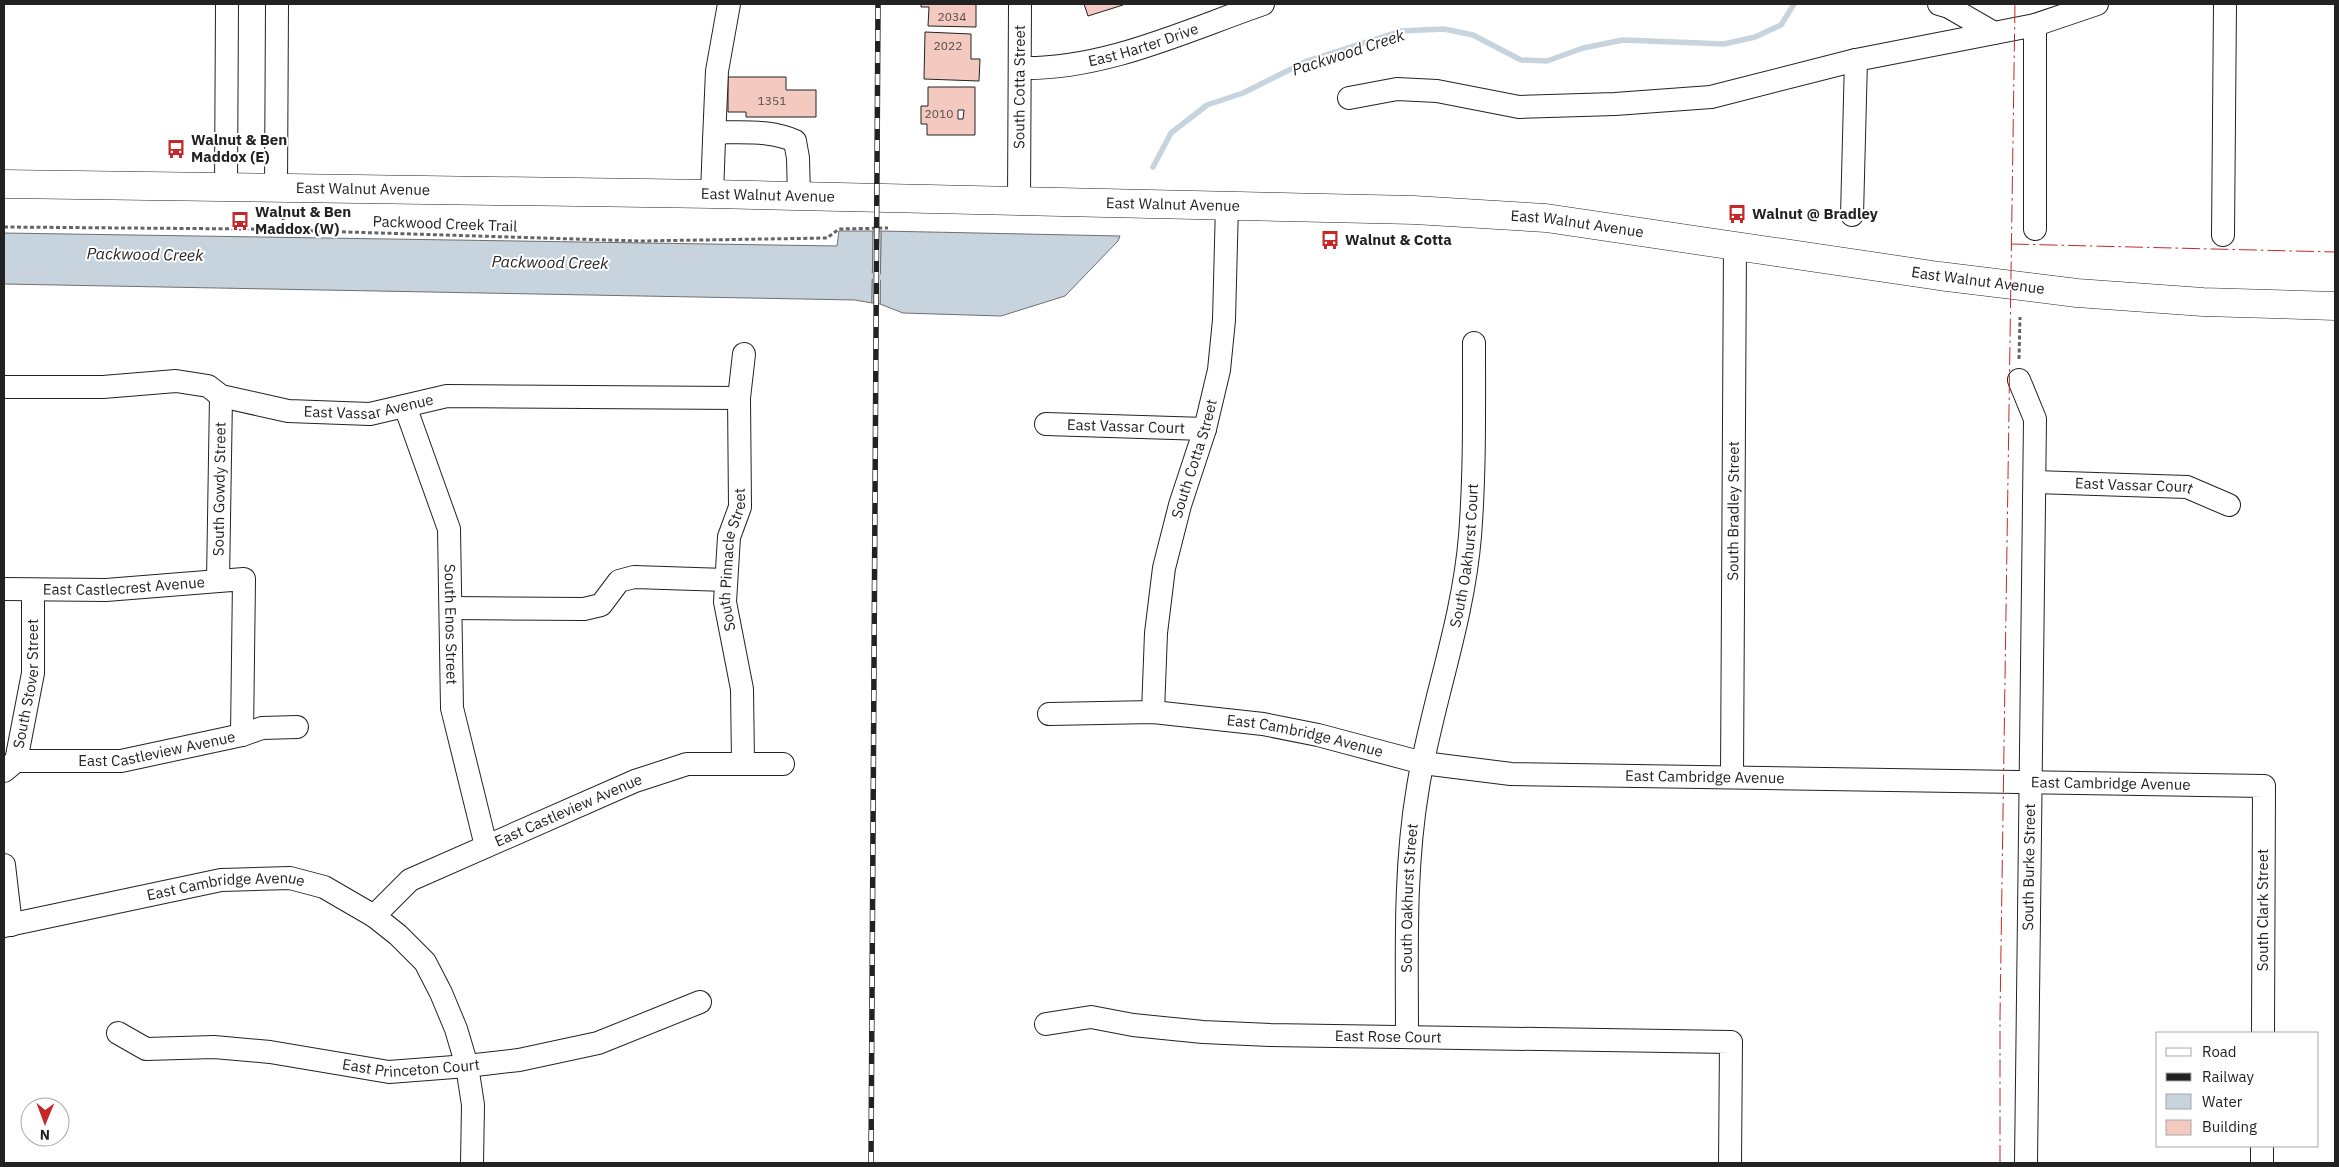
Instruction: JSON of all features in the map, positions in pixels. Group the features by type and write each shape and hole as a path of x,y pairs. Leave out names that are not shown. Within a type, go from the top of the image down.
{"main road":[{"name":"East Walnut Avenue","path":"4,184 712,194 1414,210 1546,218 1939,276 2077,293 2210,302 2335,306"}],"street":[{"path":"226,186 227,4"},
{"path":"276,187 277,4"},
{"path":"712,194 717,71 729,4"},
{"name":"South Cotta Street","path":"1019,201 1020,4"},
{"name":"East Harter Drive","path":"1020,68 1057,68 1097,60 1263,4"},
{"path":"1939,4 1949,7 1994,32"},
{"path":"1349,98 1397,88 1437,91 1519,107 1615,104 1711,97 1856,60 2034,25 2097,4"},
{"path":"2223,235 2225,4"},
{"path":"2034,25 2035,228"},
{"path":"1852,215 1856,60"},
{"path":"714,140 721,132 746,132 779,134 795,141 798,158 799,196"},
{"name":"South Cotta Street","path":"1153,712 1156,633 1164,568 1180,505 1206,429 1219,370 1224,320 1227,205"},
{"name":"South Bradley Street","path":"1732,776 1735,245"},
{"name":"South Oakhurst Court","path":"1423,763 1428,733 1455,629 1470,536 1474,343"},
{"name":"South Pinnacle Street","path":"743,763 742,689 725,602 730,537 740,507 739,398 744,354"},
{"name":"South Burke Street","path":"2019,380 2035,419 2026,1163"},
{"name":"East Vassar Avenue","path":"4,387 103,387 176,381 208,386 221,396 288,411 370,414 447,396 739,398"},
{"name":"South Gowdy Street","path":"218,581 221,396"},
{"name":"South Enos Street","path":"405,406 449,529 452,708 486,846"},
{"name":"East Vassar Court","path":"1046,424 1206,429"},
{"name":"East Vassar Court","path":"2034,482 2187,487 2229,505"},
{"path":"451,608 584,609 602,605 619,581 634,577 726,580"},
{"name":"East Castlecrest Avenue","path":"4,589 106,590 244,579 242,735"},
{"name":"South Stover Street","path":"10,766 33,672 33,590"},
{"name":"East Cambridge Avenue","path":"1049,714 1153,712 1263,724 1318,735 1423,763 1511,774 1732,776 2264,786"},
{"name":"East Castleview Avenue","path":"10,766 121,761 242,735 262,728 297,727"},
{"name":"South Oakhurst Street","path":"1408,1036 1408,878 1412,826 1423,763"},
{"name":"East Castleview Avenue","path":"374,916 410,880 635,782 687,764 784,764"},
{"name":"South Clark Street","path":"2263,1032 2264,786"},
{"path":"4,865 8,926"},
{"name":"East Cambridge Avenue","path":"8,926 221,880 290,878 324,887 374,916 398,935 425,962 456,1029 467,1066"},
{"name":"East Princeton Court","path":"118,1033 146,1049 214,1047 270,1052 389,1072 519,1060 598,1043 700,1002"},
{"name":"East Rose Court","path":"1046,1024 1091,1017 1133,1025 1203,1032 1270,1035 1731,1042 1730,1163"},
{"path":"467,1066 472,1105 472,1163"},
{"path":"2262,1147 2262,1163"}],"path":[{"name":"Packwood Creek Trail","path":"4,227 250,230 640,240 826,238 839,229 888,228"},
{"path":"2019,340 2020,317"}],"water":[{"path":"839,231 873,231 872,303 855,300 4,284 4,233 837,246"},
{"path":"881,231 1120,236 1118,241 1065,296 1001,316 903,313 880,304"}],"pier":[{"path":"873,231 875,231 874,303 872,303"},
{"path":"879,231 881,231 880,304 877,304"}],"building":[{"path":"921,4 976,4 976,27 928,26 929,7 921,7"},
{"path":"1084,4 1123,4 1123,5 1088,16"},
{"path":"925,32 971,34 971,59 980,59 979,81 924,79"},
{"path":"728,77 786,77 786,90 816,90 816,117 746,117 746,112 728,112"},
{"path":"928,87 975,87 975,135 927,135 927,124 921,124 921,106 928,106","holes":["958,110 964,110 963,119 958,119"]}],"waterway":[{"name":"Packwood Creek","path":"1153,167 1171,133 1207,105 1243,93 1307,61 1401,31 1444,29 1473,35 1521,60 1547,61 1583,48 1623,40 1724,44 1755,37 1781,25 1794,4"},
{"name":"Packwood Creek","path":"865,275 886,278"}],"railway":[{"path":"871,1163 878,4"}],"power":[{"path":"2000,1163 2000,1017 2015,4"},
{"path":"2011,244 2335,252"}],"place":[{"name":"Walnut & Ben Maddox (E)","path":"176,149"},
{"name":"Walnut @ Bradley","path":"1737,214"},
{"name":"Walnut & Ben Maddox (W)","path":"240,221"},
{"name":"Walnut & Cotta","path":"1330,240"}]}
